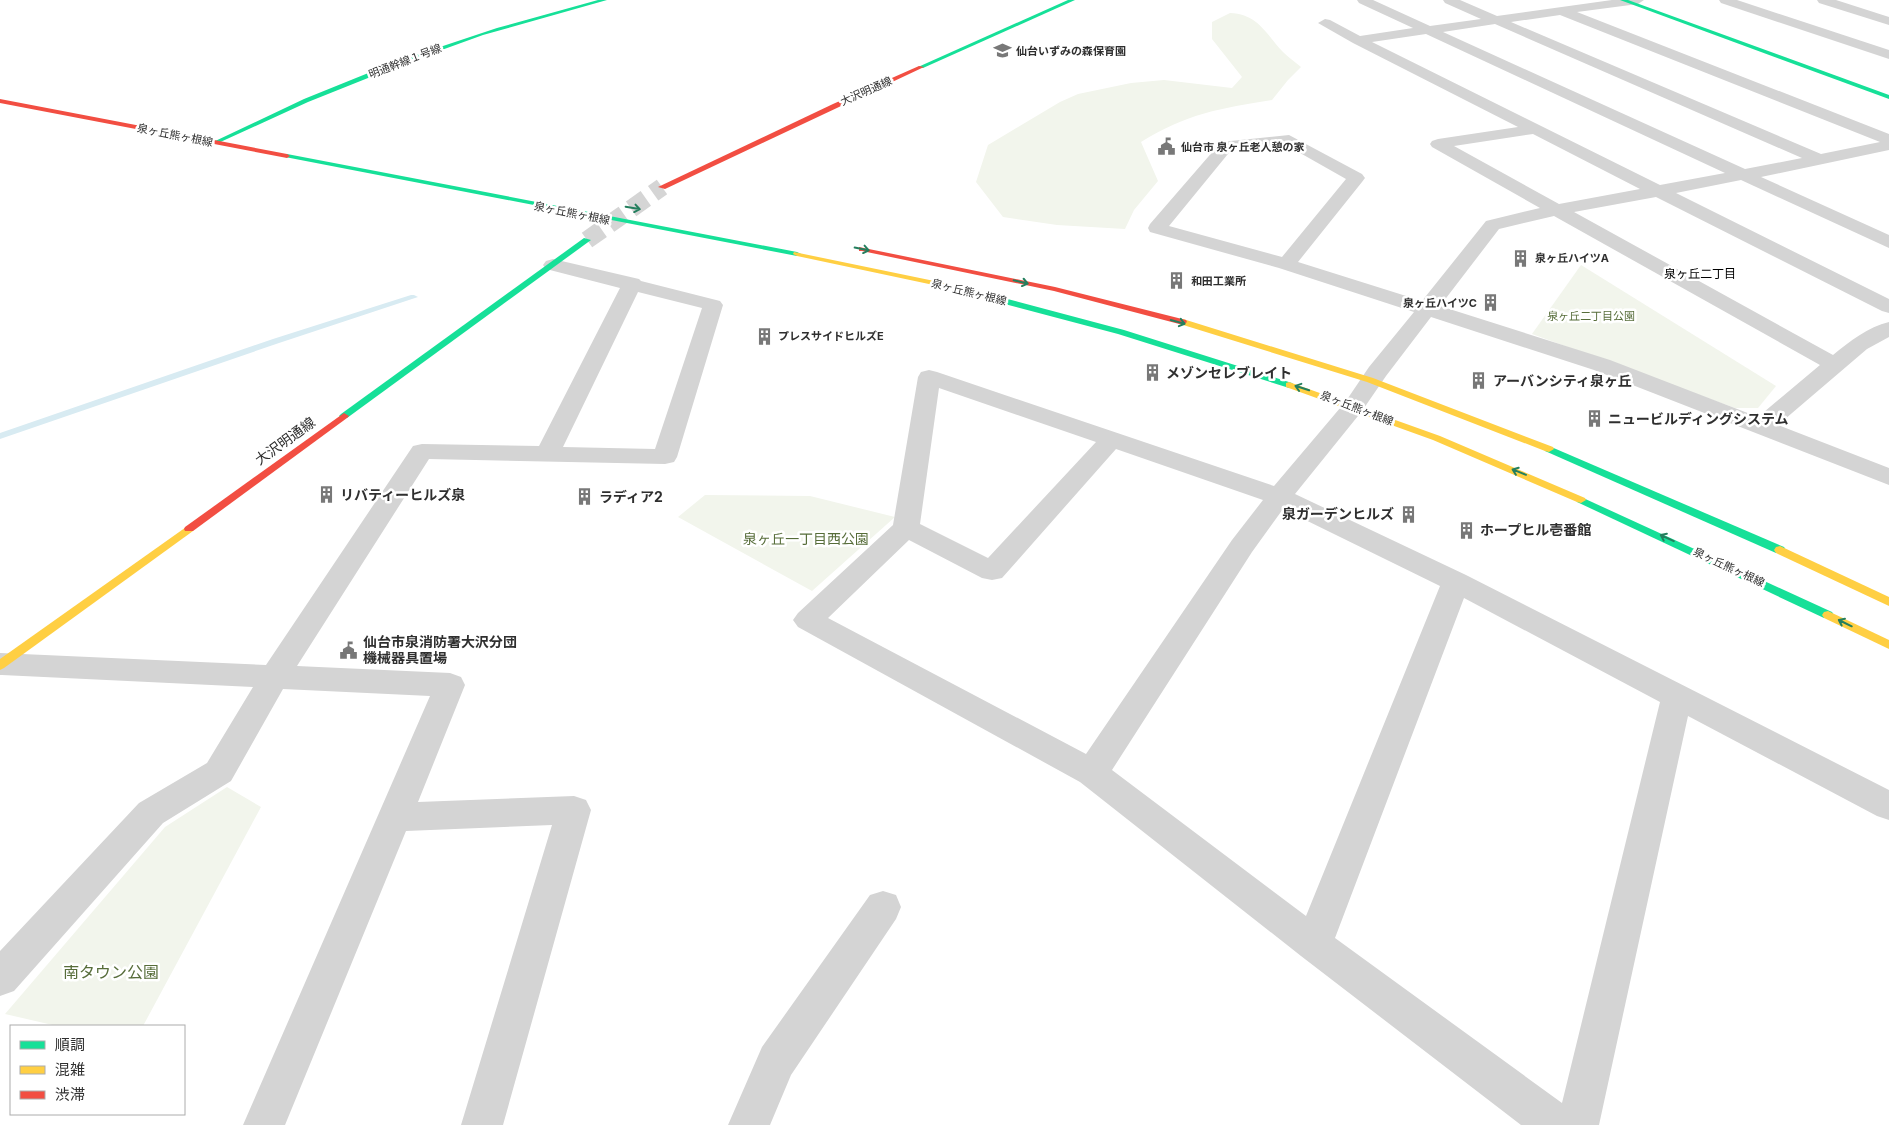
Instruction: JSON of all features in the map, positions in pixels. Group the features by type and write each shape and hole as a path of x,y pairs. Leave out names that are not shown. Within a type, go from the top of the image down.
{"street":[{"path":"195,139 324,83 434,43 507,20 581,0"},
{"name":"明通幹線１号線","path":"214,143 334,88 444,46 604,0"},
{"name":"大沢明通線","path":"662,186 835,105 1072,0"},
{"path":"1363,0 1889,242"},
{"path":"1449,0 1820,160"},
{"path":"1533,0 1889,140"},
{"path":"1725,0 1889,55"},
{"path":"1823,0 1889,21"},
{"path":"1321,39 1427,30 1629,1 1889,97"},
{"path":"1325,23 1534,130 1889,307"},
{"path":"0,89 29,94"},
{"name":"泉ヶ丘熊ヶ根線","path":"0,101 787,252 944,285 1121,332 1354,406 1534,478 1772,587 1889,645"},
{"name":"泉ヶ丘熊ヶ根線","path":"216,130 253,137"},
{"path":"1534,130 1438,144 1834,364"},
{"path":"1286,264 1356,178 1289,140 1227,145 1157,228 1286,264 1602,365 1889,477"},
{"path":"1092,773 1242,546 1279,497 1354,406 1493,225 1556,210 1820,160 1889,145"},
{"path":"1855,226 1881,220"},
{"name":"大沢明通線","path":"1,664 587,240"},
{"name":"泉ヶ丘熊ヶ根線","path":"846,246 942,264 1115,305 1261,346 1372,381 1524,438 1631,483 1889,602"},
{"path":"0,978 151,814 219,772 274,676 422,451 665,457 713,305 632,283 553,265"},
{"path":"547,454 632,283"},
{"path":"1761,427 1859,344 1889,328"},
{"path":"1556,1125 1314,944 1092,773 808,620 906,528 929,377 1279,497 1456,582 1889,806"},
{"path":"906,528 992,571 1112,439"},
{"path":"1314,944 1456,582"},
{"path":"1,664 450,685 264,1125"},
{"path":"1578,1125 1677,696"},
{"path":"394,817 574,810 482,1125"},
{"path":"748,1125 776,1061 883,907"}],"green space":[{"path":"1230,13 1240,14 1255,21 1283,52 1301,67 1272,100 1220,109 1204,114 1157,132 1141,142 1158,181 1134,210 1125,229 1057,225 1003,217 976,182 988,145 1060,102 1078,94 1131,83 1164,80 1232,88 1242,77 1212,39 1212,22"},
{"name":"泉ヶ丘二丁目公園","path":"1581,265 1776,386 1758,408 1735,408 1532,334"},
{"name":"泉ヶ丘一丁目西公園","path":"705,495 810,496 895,517 812,591 678,517"},
{"name":"南タウン公園","path":"227,787 261,807 144,1025 53,1025 5,1014 165,827"}],"waterway":[{"path":"0,436 276,341 414,297"}],"tunnel":[{"path":"587,240 662,187"}],"traffic: fast":[{"path":"214,143 275,114 400,62 499,29 604,0"},
{"path":"921,67 1072,0"},
{"path":"1623,0 1889,97"},
{"path":"287,156 797,254"},
{"path":"344,416 587,240"},
{"path":"1000,300 1121,332 1289,385"},
{"path":"1549,449 1780,550"},
{"path":"1581,500 1828,615"}],"traffic: slow":[{"path":"797,254 944,285 1000,300"},
{"path":"1183,322 1370,380 1549,449"},
{"path":"1289,385 1363,410 1436,438 1581,500"},
{"path":"0,665 189,529"},
{"path":"1780,550 1889,602"},
{"path":"1828,615 1889,645"}],"traffic: jam":[{"path":"662,187 835,105 921,67"},
{"path":"0,101 287,156"},
{"path":"862,249 1055,289 1183,322"},
{"path":"189,529 344,416"}],"place":[{"name":"仙台いずみの森保育園","path":"1002,51"},
{"name":"仙台市 泉ヶ丘老人憩の家","path":"1167,147"},
{"name":"泉ヶ丘ハイツA","path":"1521,258"},
{"name":"和田工業所","path":"1177,281"},
{"name":"泉ヶ丘ハイツC","path":"1491,303"},
{"name":"プレスサイドヒルズE","path":"764,336"},
{"name":"メゾンセレブレイト","path":"1152,373"},
{"name":"アーバンシティ泉ヶ丘","path":"1479,381"},
{"name":"ニュービルディングシステム","path":"1594,419"},
{"name":"リバティーヒルズ泉","path":"326,495"},
{"name":"ラディア2","path":"585,497"},
{"name":"泉ガーデンヒルズ","path":"1408,514"},
{"name":"ホープヒル壱番館","path":"1466,530"},
{"name":"仙台市泉消防署大沢分団 機械器具置場","path":"349,650"}],"district":[{"name":"泉ヶ丘二丁目","path":"1700,274"}]}
